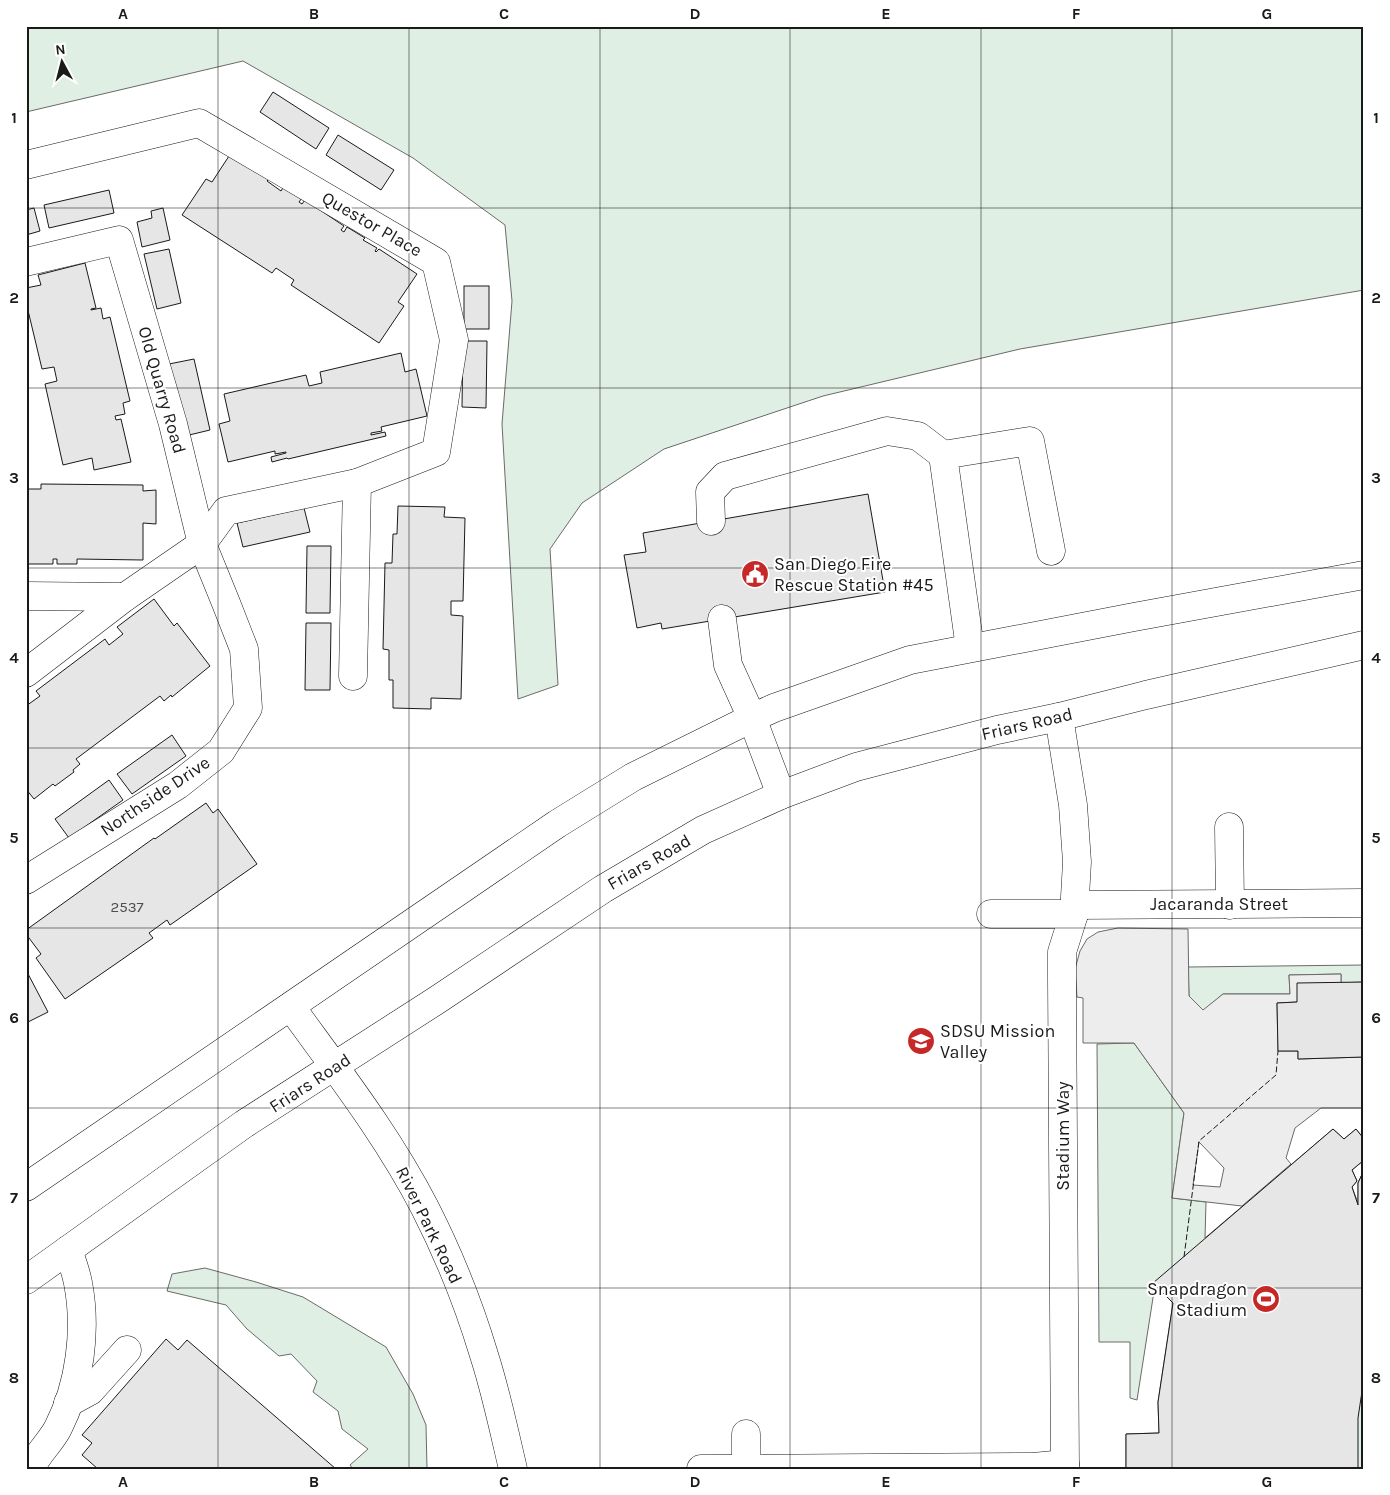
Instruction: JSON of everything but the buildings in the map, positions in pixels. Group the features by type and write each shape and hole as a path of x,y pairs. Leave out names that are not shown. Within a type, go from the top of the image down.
{"main road":[{"name":"Questor Place","path":"26,166 199,123 436,262 454,340 436,452 358,483 226,511 202,544"},
{"name":"Old Quarry Road","path":"26,262 119,240 173,424 202,544"},
{"path":"711,520 710,492 725,476 887,431 918,436 943,455 970,648"},
{"path":"943,455 1030,441 1051,551"},
{"path":"353,676 358,483"},
{"path":"26,673 125,597 202,544"},
{"name":"Northside Drive","path":"26,880 178,785 221,751 248,708 244,649 202,544"},
{"path":"1302,587 1364,563"},
{"path":"26,1187 566,819 633,777 752,718 774,708 910,660 1134,617 1364,576"},
{"path":"26,596 125,597"},
{"path":"722,619 728,665 752,718 781,795"},
{"name":"Friars Road","path":"26,1280 244,1124 603,889 703,830 781,795 856,767 997,730 1364,645"},
{"name":"Stadium Way","path":"1059,717 1069,778 1077,862 1074,910 1062,952 1065,1466"},
{"path":"1229,827 1230,905"},
{"name":"Jacaranda Street","path":"991,914 1230,905 1364,903"},
{"name":"River Park Road","path":"291,1007 386,1141 425,1208 470,1310 485,1356 513,1469"},
{"path":"31,1469 58,1428 68,1404 78,1364 82,1329 78,1283 68,1250"},
{"path":"68,1404 90,1391 127,1350"},
{"path":"746,1434 746,1468"},
{"path":"701,1469 1065,1466"}],"green space":[{"path":"26,26 1364,26 1364,290 1020,349 823,396 664,449 582,503 550,549 558,685 518,699 502,424 512,301 505,225 413,158 243,61 26,112"},
{"path":"1364,965 1364,982 1341,983 1341,974 1289,975 1290,994 1223,994 1203,1011 1189,996 1188,967"},
{"name":"Snapdragon Stadium","path":"1134,1043 1184,1113 1172,1198 1206,1202 1205,1238 1333,1129 1344,1139 1356,1129 1364,1139 1364,1160 1352,1170 1357,1181 1352,1187 1358,1203 1358,1183 1364,1170 1364,1469 1126,1469 1126,1434 1159,1433 1158,1402 1173,1303 1155,1285 1137,1400 1130,1398 1130,1342 1099,1342 1097,1044"},
{"path":"205,1268 303,1297 386,1347 413,1394 426,1425 427,1469 353,1469 350,1465 368,1449 342,1429 338,1411 313,1392 317,1381 291,1354 279,1356 247,1329 226,1305 167,1291 172,1274"}],"shaded area":[{"path":"1118,928 1188,929 1189,996 1203,1010 1223,994 1290,994 1289,975 1341,974 1341,983 1297,1002 1277,1003 1278,1051 1298,1051 1298,1059 1364,1057 1364,1108 1321,1108 1295,1128 1286,1158 1291,1164 1242,1206 1172,1198 1184,1113 1134,1043 1083,1043 1083,998 1077,997 1075,969 1080,951 1087,939 1098,932","holes":["1199,1142 1224,1168 1220,1187 1193,1185"]}],"fence":[{"path":"1184,1257 1199,1141 1276,1075 1278,1051"}],"place":[{"name":"San Diego Fire Rescue Station #45","path":"755,574"},
{"name":"SDSU Mission Valley","path":"921,1041"},
{"name":"Snapdragon Stadium","path":"1266,1299"}]}
